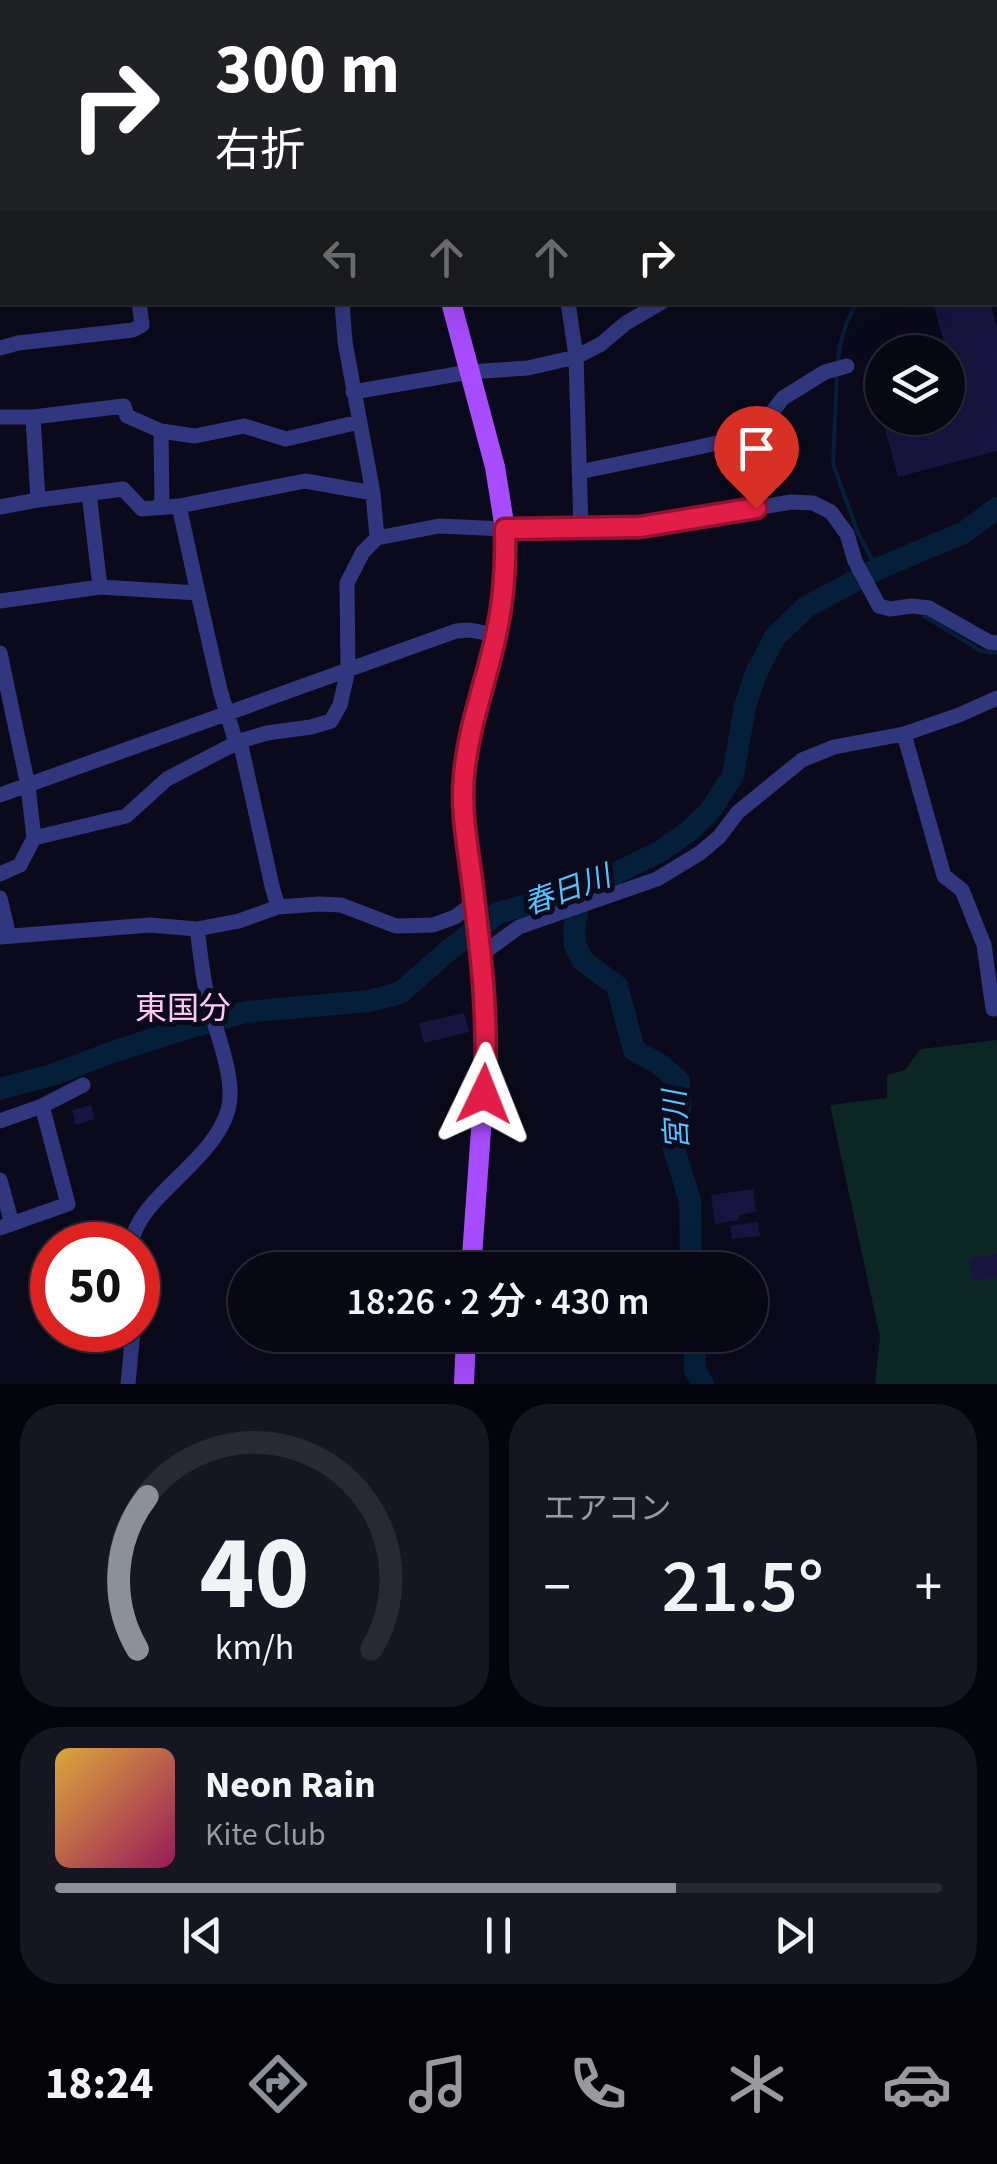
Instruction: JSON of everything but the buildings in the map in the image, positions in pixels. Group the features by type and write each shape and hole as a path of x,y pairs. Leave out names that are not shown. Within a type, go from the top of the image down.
{"main road":[{"path":"452,305 495,467 506,559 496,635 469,731 464,778 481,949 486,1060 472,1252"},
{"path":"464,1384 465,1352"}],"street":[{"path":"0,348 134,330 142,325 142,305"},
{"path":"342,305 377,538"},
{"path":"568,305 576,357 580,528"},
{"path":"353,392 469,372 528,368 576,357 657,305"},
{"path":"579,472 754,434 783,398 825,372 847,366"},
{"path":"0,417 32,418 124,406 128,416 162,431 195,436 244,426 286,439 359,422"},
{"path":"32,418 38,500"},
{"path":"162,431 162,508"},
{"path":"0,508 123,489 142,509 162,508 304,481 373,493"},
{"path":"89,494 100,587"},
{"path":"34,838 126,816 168,779 238,742 331,721 340,706 348,670 348,583 363,552 377,538 439,526 640,527 791,502 813,503 831,512 847,534 855,562 880,606 890,610 928,608 997,643"},
{"path":"179,506 220,690 238,742 278,907"},
{"path":"0,601 100,587 198,593"},
{"path":"0,795 456,631 496,635"},
{"path":"0,652 8,736 28,786 34,838 20,865 0,874"},
{"path":"481,949 519,927 657,879 719,838 738,812 802,760 834,747 904,734 960,716 997,698"},
{"path":"904,734 944,876 962,890 984,945 993,1009"},
{"path":"0,898 4,937 150,924 196,929 239,921 278,907 341,905 396,926 433,925 475,904"},
{"path":"139,1222 218,1136 230,1106 228,1076 210,1011 196,929"},
{"path":"0,1120 42,1106 83,1085"},
{"path":"0,1180 6,1226 68,1204 42,1106"},
{"path":"128,1384 131,1352"}],"green space":[{"path":"997,1040 997,1384 875,1384 880,1337 830,1105 887,1098 887,1075 905,1070 921,1049"}],"waterway":[{"path":"838,363 844,331 856,305"},
{"path":"837,373 833,464 858,533 877,569"},
{"name":"春日川","path":"0,1089 246,1012 369,1001 400,993 498,913 580,891 661,851 710,811 733,775 745,707 756,673 775,637 806,607 877,569 963,533 997,508"},
{"path":"924,616 981,651 997,653"},
{"name":"宮川","path":"580,891 574,930 575,945 583,961 617,986 634,1050 679,1081 680,1107 672,1142 690,1201 691,1252"},
{"name":"宮川","path":"695,1352 695,1370 703,1384"}],"district":[{"name":"東国分","path":"183,1008"}],"route":[{"path":"484,1094 482,954 464,808 464,778 469,731 496,635 506,559 505,529 640,527 756,508"}]}
